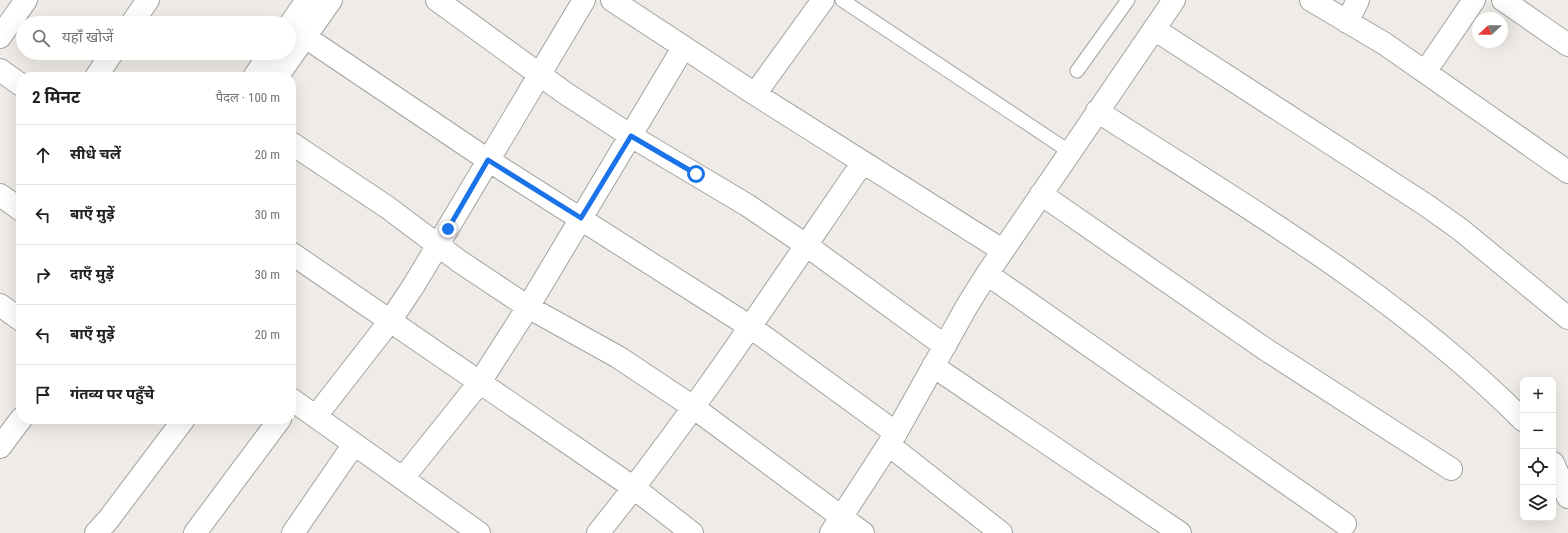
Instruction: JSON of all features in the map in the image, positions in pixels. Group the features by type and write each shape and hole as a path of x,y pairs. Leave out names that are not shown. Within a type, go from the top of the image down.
{"street":[{"path":"0,37 26,0"},
{"path":"137,16 148,0"},
{"path":"296,25 307,0"},
{"path":"296,28 331,0"},
{"path":"437,0 539,76 631,136 747,205 806,245 945,346"},
{"path":"316,416 390,321 438,246 584,0"},
{"path":"612,0 683,48 1002,250"},
{"path":"755,94 823,0"},
{"path":"836,526 893,439 986,274 1174,0"},
{"path":"1311,0 1385,44 1568,172"},
{"path":"1348,22 1358,0"},
{"path":"1425,72 1474,0"},
{"path":"1503,0 1568,45"},
{"path":"1154,29 1426,205 1461,230 1568,318"},
{"path":"296,31 488,160 749,326 893,439 1000,533"},
{"path":"403,478 480,382 528,307 683,48"},
{"path":"99,72 107,60"},
{"path":"257,72 265,60"},
{"path":"279,72 283,60"},
{"path":"0,70 16,81"},
{"path":"1097,111 1315,250 1367,287 1436,342 1520,417"},
{"path":"296,146 380,203 438,246 528,307 618,357 693,407 836,526 863,533"},
{"path":"598,533 634,488 693,407 863,162"},
{"path":"0,194 16,206"},
{"path":"1041,194 1265,349 1451,469"},
{"path":"296,256 634,488 692,533"},
{"path":"986,274 1345,524"},
{"path":"0,305 16,316"},
{"path":"933,366 1180,533"},
{"path":"296,404 403,478 475,532"},
{"path":"0,447 17,424"},
{"path":"96,533 108,520 180,424"},
{"path":"196,533 276,424"},
{"path":"293,533 354,444"},
{"path":"1556,471 1568,497"}],"lane":[{"path":"842,0 1070,152"},
{"path":"1077,71 1128,0"}],"route":[{"path":"448,229 488,160 581,218 631,136 696,174"}]}
